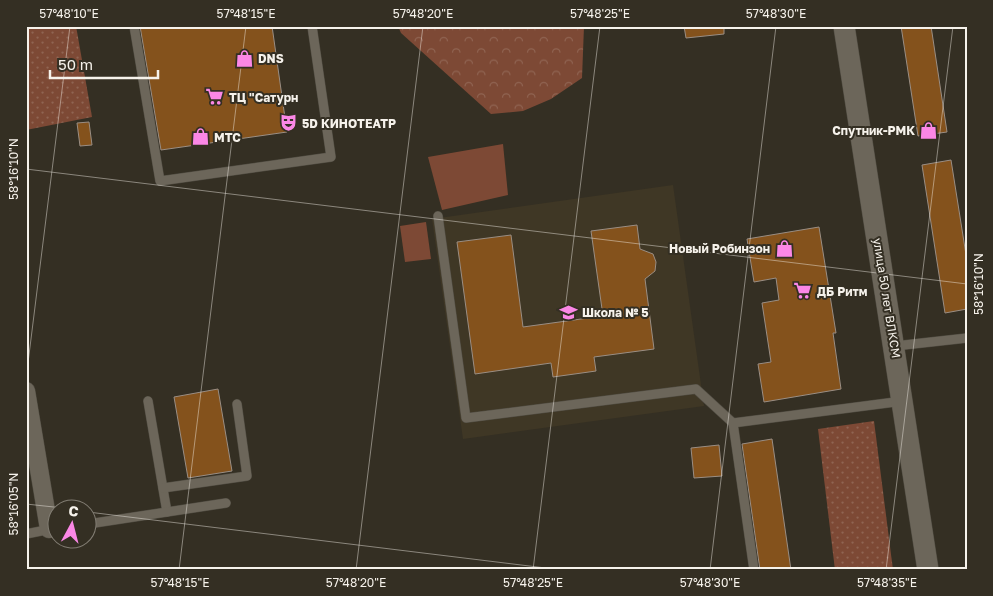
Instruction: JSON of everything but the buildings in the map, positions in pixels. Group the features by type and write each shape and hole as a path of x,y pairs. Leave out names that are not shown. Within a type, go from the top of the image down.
{"street":[{"name":"улица 50 лет ВЛКСМ","path":"844,26 895,346 928,570"},
{"path":"26,391 48,503"}],"lane":[{"path":"134,26 160,181 331,157 312,26"},
{"path":"438,216 466,418 696,389 733,423 754,570"},
{"path":"895,346 967,338"},
{"path":"148,401 167,512"},
{"path":"733,423 903,401"},
{"path":"163,488 247,476 238,404"},
{"path":"98,522 226,503"},
{"path":"26,534 48,530"}],"shaded area":[{"name":"Школа № 5","path":"673,185 704,406 463,439 432,219"}],"green space":[{"path":"26,26 76,26 92,117 26,130"},
{"path":"398,26 584,26 582,78 551,99 523,111 491,114 401,33"},
{"path":"503,144 508,195 442,210 428,157"},
{"path":"426,222 431,259 405,262 400,226"},
{"path":"874,421 893,570 835,570 818,429"}],"place":[{"name":"DNS","path":"244,58"},
{"name":"ТЦ \"Сатурн","path":"215,97"},
{"name":"5D КИНОТЕАТР","path":"288,123"},
{"name":"Спутник-РМК","path":"929,130"},
{"name":"МТС","path":"200,137"},
{"name":"Новый Робинзон","path":"784,248"},
{"name":"ДБ Ритм","path":"803,291"},
{"name":"Школа № 5","path":"568,312"}]}
